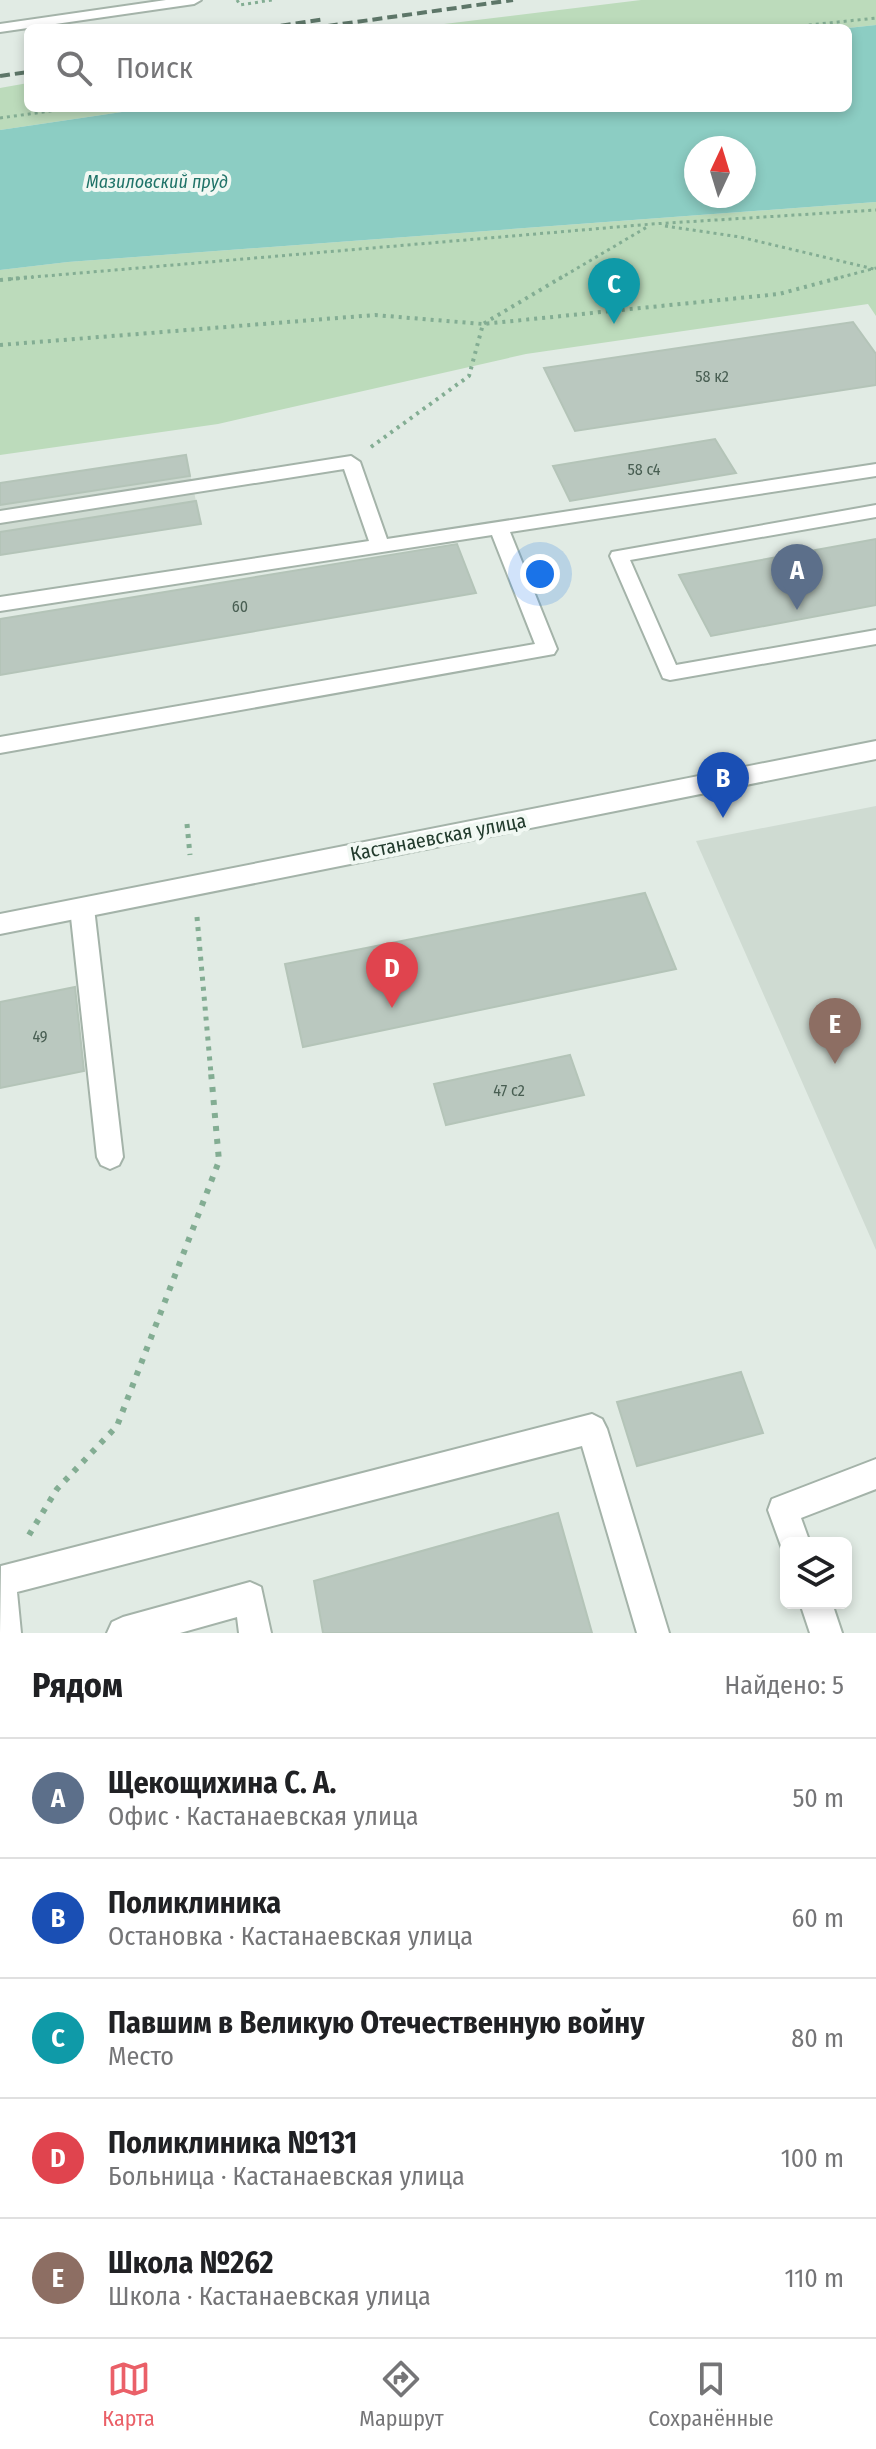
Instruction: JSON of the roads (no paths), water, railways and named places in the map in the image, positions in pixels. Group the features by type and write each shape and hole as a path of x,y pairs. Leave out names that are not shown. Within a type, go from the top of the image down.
{"street":[{"path":"28,24 194,0"},
{"path":"0,28 24,25"},
{"name":"Кастанаевская улица","path":"0,924 876,750"}],"lane":[{"path":"0,517 351,462 380,546"},
{"path":"0,604 876,470"},
{"path":"876,511 619,556 670,673 876,637"},
{"path":"0,745 547,649 499,528"},
{"path":"82,908 110,1157"},
{"path":"5,1633 0,1582 592,1429 653,1633"},
{"path":"793,1537 783,1510 876,1474"},
{"path":"123,1633 250,1598 255,1633"},
{"path":"818,1609 826,1633"}],"water":[{"name":"Мазиловский пруд","path":"876,25 876,202 68,262 0,270 0,130 122,112 852,112 852,28"}],"railway":[{"path":"342,24 513,0"},
{"path":"292,24 325,19"},
{"path":"0,76 24,73"}],"place":[{"name":"Павшим в Великую Отечественную войну","path":"614,324"},
{"name":"Щекощихина С. А.","path":"797,610"},
{"name":"Поликлиника","path":"723,818"},
{"name":"Поликлиника №131","path":"392,1008"},
{"name":"Школа №262","path":"835,1064"}]}
